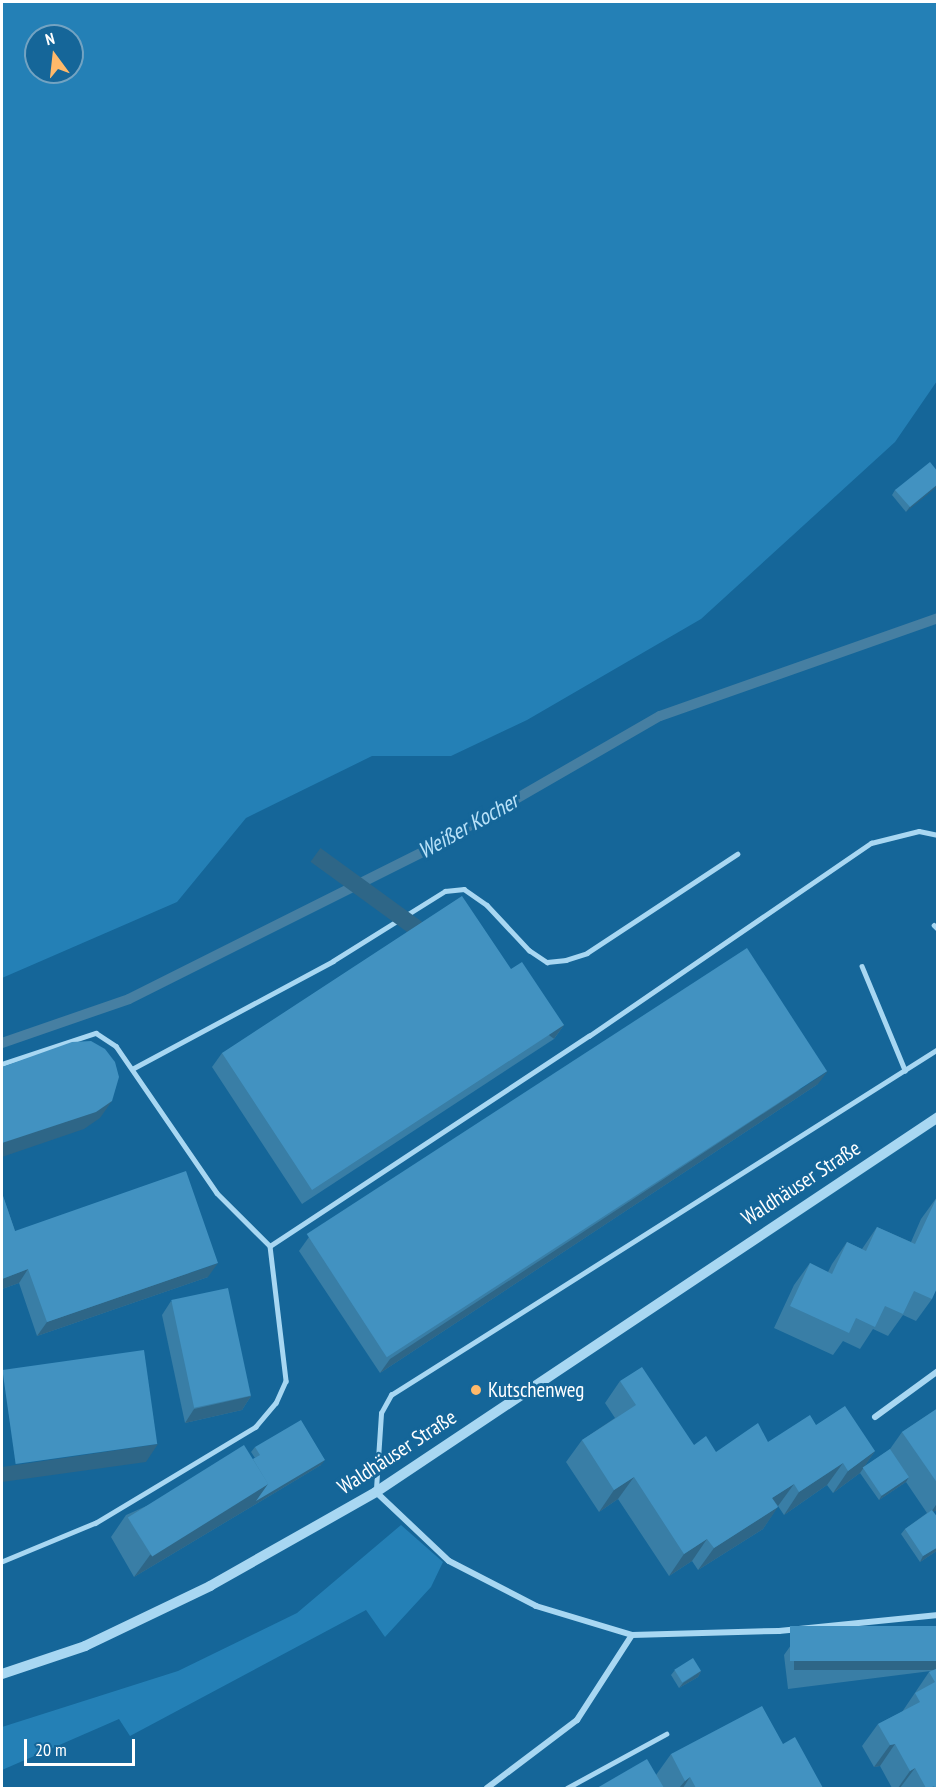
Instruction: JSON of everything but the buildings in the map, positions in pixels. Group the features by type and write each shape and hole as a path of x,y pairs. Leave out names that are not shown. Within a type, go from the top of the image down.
{"street":[{"name":"Waldhäuser Straße","path":"2,1674 85,1646 210,1586 376,1492 938,1117"},
{"path":"875,1417 938,1371"},
{"path":"376,1492 449,1561 536,1606 632,1635 779,1631 938,1615"},
{"path":"487,1788 577,1720 632,1635"}],"lane":[{"path":"270,1246 589,1036 871,843 919,831 938,835"},
{"path":"132,1069 333,961 445,891 464,889 488,905 529,950 547,962 566,960 587,953 737,854"},
{"path":"862,966 905,1070"},
{"path":"2,1064 96,1033 116,1046 216,1193 270,1246 286,1381 276,1403 256,1427 96,1523 2,1562"},
{"path":"376,1492 381,1413 391,1395 938,1049"},
{"path":"567,1788 666,1734"}],"shaded area":[{"path":"2,2 937,2 937,381 895,442 701,619 527,720 451,756 372,756 246,818 177,902 2,978"},
{"path":"401,1525 443,1562 431,1587 385,1637 366,1610 130,1736 119,1719 2,1770 2,1727 178,1671 297,1613"}],"waterway":[{"name":"Weißer Kocher","path":"2,1043 129,999 431,848 660,716 938,618"}],"place":[{"name":"Kutschenweg","path":"476,1390"}]}
